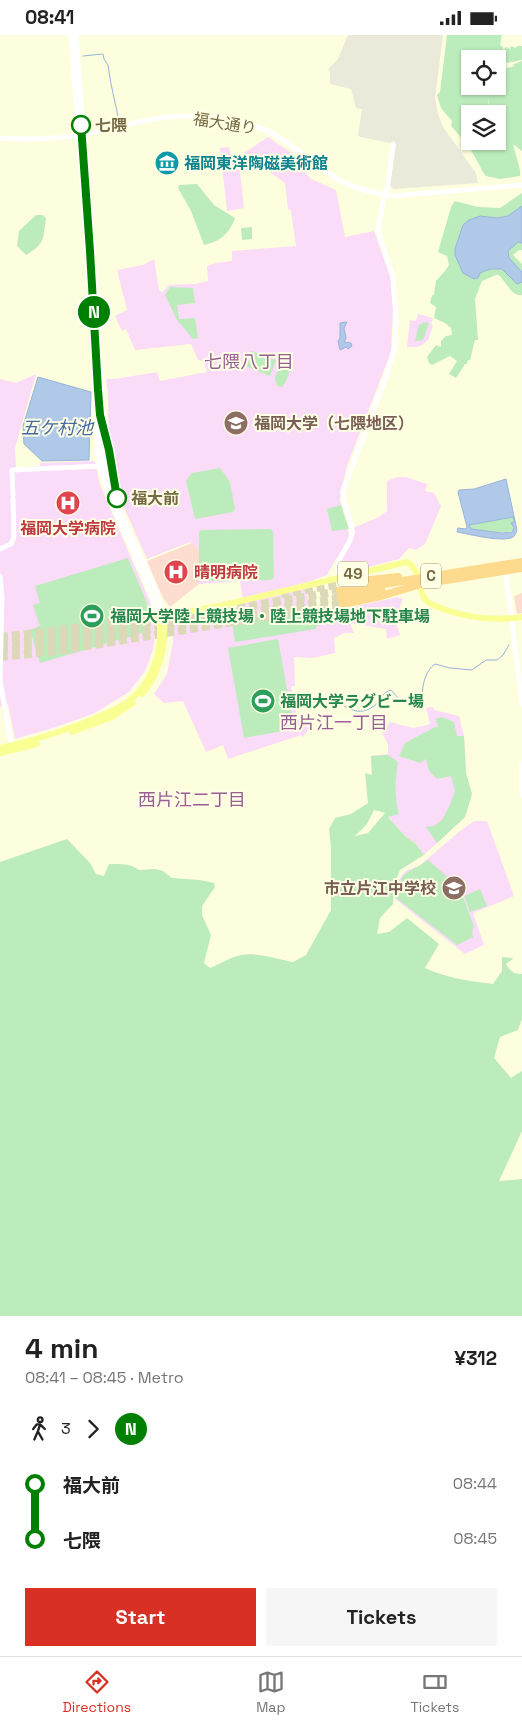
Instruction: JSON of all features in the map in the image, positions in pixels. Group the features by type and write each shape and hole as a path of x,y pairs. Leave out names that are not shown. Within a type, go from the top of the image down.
{"highway":[{"path":"341,598 365,600 421,584 504,566 522,560"},
{"name":"C","path":"341,598 522,560"},
{"path":"351,582 504,566 522,568"},
{"name":"C","path":"341,598 522,568"}],"main road":[{"name":"49","path":"162,617 224,605 407,562 413,566 421,584 424,597 435,606 469,616 494,619 522,617"},
{"path":"0,753 111,712 133,697 146,682 158,657 162,617"},
{"path":"0,748 12,748"}],"street":[{"path":"71,35 81,135"},
{"path":"76,35 96,351 97,439 108,495 162,617"},
{"name":"福大通り","path":"0,138 31,139 81,135 170,117 198,117 245,123 262,128 278,136 339,180 358,188 384,195 440,193 522,185"},
{"path":"339,577 338,563 352,535 352,529 343,505 342,491 387,374 395,346 396,312 393,277 378,230 384,195 387,190 393,144"},
{"path":"0,549 11,544 14,537 12,470 102,466"},
{"path":"504,566 522,704"},
{"path":"0,576 2,597 0,681 12,748"},
{"path":"522,764 522,795"}],"shaded area":[{"path":"348,35 443,35 435,98 438,114 443,127 476,173 478,183 394,189 390,186 396,144 360,137 358,135 362,109 356,108 351,89 330,84 330,72 328,69 338,59"},
{"name":"福岡大学（七隈地区）","path":"268,137 306,163 302,169 311,179 336,190 345,237 374,231 390,276 393,307 391,352 347,466 341,490 340,500 349,535 356,533 353,528 379,517 387,511 387,481 397,477 406,477 427,484 425,491 434,493 441,506 425,544 416,550 409,548 399,559 350,572 337,557 327,575 305,583 309,605 330,615 332,619 338,619 339,610 398,597 403,599 395,619 400,635 387,639 386,629 350,623 354,633 344,633 334,638 335,653 312,658 294,657 295,686 291,686 297,719 307,719 309,729 303,737 301,735 228,759 223,745 206,752 183,701 164,703 154,694 167,674 173,642 172,623 176,619 244,606 240,581 199,584 199,550 190,542 147,559 118,494 109,455 108,391 106,379 157,372 160,381 207,372 203,361 198,360 191,344 135,350 126,329 122,331 115,316 127,310 117,270 143,265 154,259 159,290 162,292 170,285 195,284 208,281 207,266 232,261 232,251 296,246 291,211 288,209 285,183 264,168 240,171 244,208 227,211 220,148 229,147 232,161 239,161 241,155"},
{"path":"418,314 433,318 431,324 433,326 428,340 422,345 407,347 410,320 416,321"},
{"path":"36,374 15,448 16,468 40,466 40,463 95,461 100,485 150,602 155,634 153,650 145,671 129,692 93,714 15,739 8,704 0,707 0,379 16,383"},
{"name":"晴明病院","path":"192,543 199,550 199,584 170,607 163,598 147,561"},
{"path":"522,593 522,613 517,614 514,596"},
{"path":"433,707 434,710 459,716 464,736 466,773 472,794 465,817 424,855 416,844 405,836 384,812 372,776 371,756 388,754 388,744 382,733 390,722 413,728 428,725 430,723 426,708"},
{"name":"市立片江中学校","path":"474,821 487,821 514,896 473,913 484,945 465,954 395,899 399,880 407,870 419,866"}],"green space":[{"path":"447,35 502,35 500,45 503,47 503,50 461,50 461,95 489,95 488,105 461,105 461,137 451,126 452,121 441,108 437,95 440,92"},
{"path":"512,46 515,48 522,46 522,60 507,63 506,50 503,50 506,47 511,49 510,47"},
{"path":"522,61 522,151 513,144 520,176 500,179 486,176 471,150 506,150 506,105 489,105 489,95 506,95 506,68 515,66 512,65"},
{"path":"197,184 214,205 235,218 224,236 204,245 191,211 178,188 179,185"},
{"path":"522,193 522,250 513,255 522,264 522,295 515,294 499,275 482,281 475,299 478,340 475,340 470,360 468,360 456,378 449,374 457,361 450,356 432,365 427,357 436,345 441,347 441,341 446,336 452,335 451,328 434,318 436,307 430,303 436,281 449,265 447,256 438,252 451,207 455,201 478,207 500,208"},
{"path":"36,215 43,215 46,218 42,240 37,248 26,255 17,246 19,231"},
{"path":"252,227 252,239 242,240 241,228"},
{"path":"170,287 193,288 195,303 177,305 179,319 195,318 198,338 193,339 177,320 165,295"},
{"path":"423,322 429,323 423,340 415,341 419,324 422,325"},
{"path":"251,351 276,360 270,376 245,366"},
{"path":"281,362 292,366 282,387 277,386 275,378"},
{"path":"220,468 230,482 235,509 233,512 195,519 186,481 192,473"},
{"path":"341,505 349,529 332,531 327,509"},
{"path":"513,517 514,522 511,523 514,530 509,531 498,532 470,529 469,525"},
{"path":"269,529 273,531 274,577 271,580 201,581 199,579 199,532 202,530"},
{"name":"福岡大学陸上競技場・陸上競技場地下駐車場","path":"128,558 147,603 149,631 40,663 30,630 40,626 33,605 40,603 35,586"},
{"path":"313,608 314,614 324,612 327,624 316,626 316,629 235,642 232,621"},
{"name":"福岡大学ラグビー場","path":"278,639 294,729 244,738 228,648"},
{"path":"442,717 454,722 457,736 464,736 466,773 472,794 465,817 437,843 426,827 434,826 442,820 449,807 455,791 451,776 437,779 429,771 426,759 420,763 399,756 405,743 435,727 439,727 435,719"},
{"path":"388,755 398,762 396,801 399,814 388,817 405,836 416,844 424,855 400,870 395,882 393,904 380,918 377,934 389,932 407,918 439,944 425,968 450,977 493,984 502,971 502,957 514,958 506,964 512,972 522,974 522,1019 518,1030 500,1037 494,1058 511,1078 522,1071 522,1131 499,1181 522,1179 522,1316 0,1316 0,862 67,839 90,863 96,874 104,876 109,864 121,864 132,866 139,870 155,869 163,871 172,878 214,883 215,887 202,906 202,915 211,935 204,963 210,968 233,957 247,954 293,962 306,955 331,910 331,847 329,829 335,818 351,814 368,803 365,773 372,775 371,756","holes":["374,810 385,813 368,833 355,836 367,824"]},
{"path":"428,860 460,888 474,927 472,931 473,937 457,945 396,898 400,881 406,873"},
{"path":"480,889 487,906 470,912 464,896"}],"water":[{"path":"522,206 522,243 518,242 508,251 509,258 522,272 522,282 517,284 502,269 490,269 480,273 478,278 474,279 463,273 455,255 455,249 463,225 469,220 480,216 497,218 508,216"},
{"path":"347,322 344,328 346,338 344,342 351,343 352,346 348,349 346,347 340,350 338,341 340,338 340,323"},
{"name":"五ケ村池","path":"38,377 91,392 89,460 42,461 24,444 23,426"},
{"path":"506,479 517,530 514,536 508,539 494,539 457,532 458,528 466,529 467,527 458,492 459,490 474,489","holes":["513,517 514,522 511,523 514,528 512,532 502,533 471,529 469,525"]}],"waterway":[{"path":"83,56 103,54 108,65 119,121"},
{"path":"328,698 355,711 361,711 374,706 384,693 391,690 399,699 408,703 413,698 422,695 427,674 435,664 450,668 472,670 486,660 497,660 503,655 509,645"}],"tunnel":[{"path":"281,594 351,582"},
{"path":"0,643 56,638 340,591"},
{"path":"0,650 57,645 341,598"},
{"path":"0,657 57,651 343,604"},
{"path":"0,637 55,631 164,614"}],"metro line":[{"name":"N","path":"81,125 100,415 109,450 117,498"}],"place":[{"name":"七隈","path":"81,125"},
{"name":"福岡東洋陶磁美術館","path":"167,163"},
{"name":"福岡大学（七隈地区）","path":"236,423"},
{"name":"福大前","path":"117,498"},
{"name":"福岡大学病院","path":"68,503"},
{"name":"晴明病院","path":"176,572"},
{"name":"福岡大学陸上競技場・陸上競技場地下駐車場","path":"92,616"},
{"name":"福岡大学ラグビー場","path":"263,701"},
{"name":"市立片江中学校","path":"454,888"}],"district":[{"name":"七隈八丁目","path":"249,362"},
{"name":"西片江一丁目","path":"334,723"},
{"name":"西片江二丁目","path":"192,800"}]}
